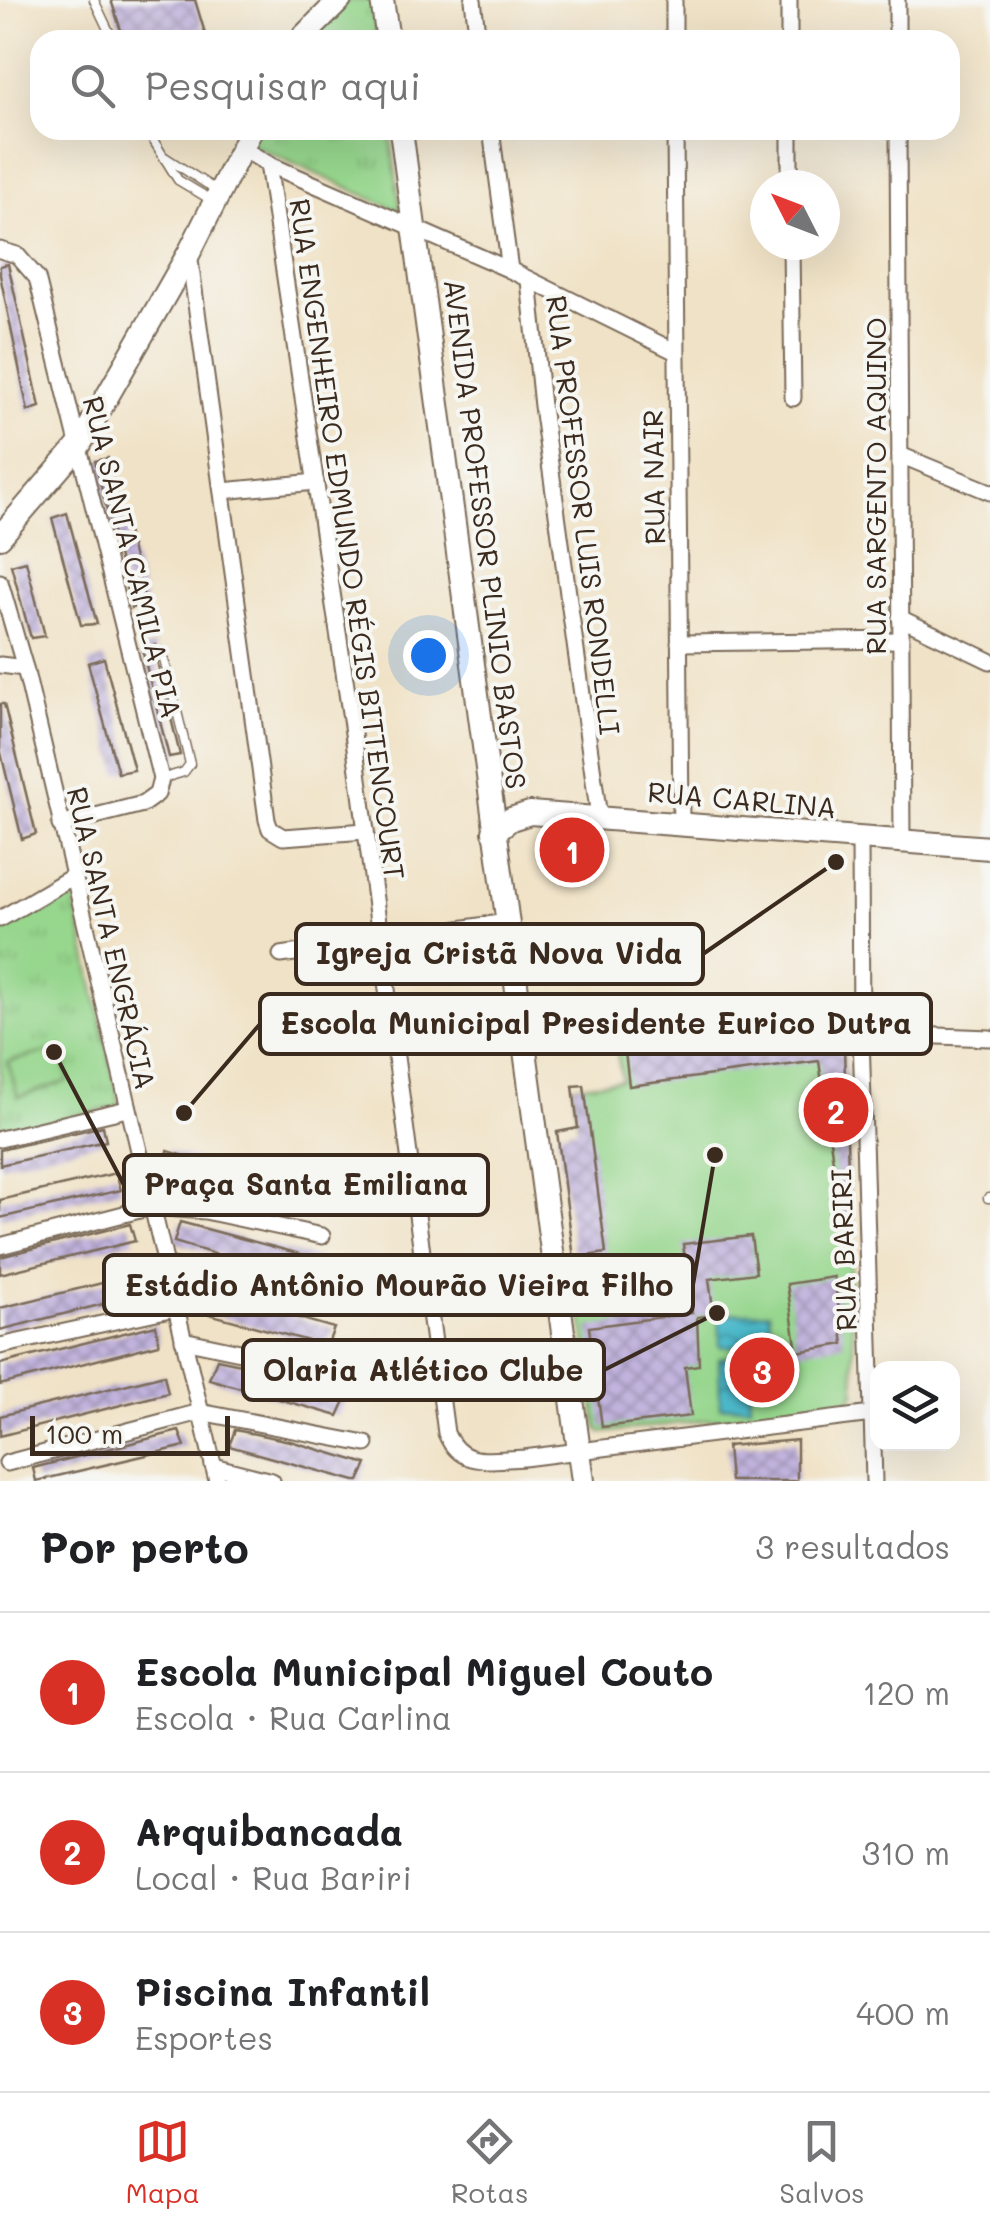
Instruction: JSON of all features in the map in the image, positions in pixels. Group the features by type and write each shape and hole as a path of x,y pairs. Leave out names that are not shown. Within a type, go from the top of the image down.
{"street":[{"path":"310,30 340,0"},
{"path":"382,0 386,30"},
{"path":"473,0 477,30"},
{"path":"674,0 674,30"},
{"path":"788,0 789,30"},
{"path":"897,0 897,30"},
{"path":"0,537 80,444 190,254 247,140"},
{"name":"RUA PROFESSOR LUIS RONDELLI","path":"248,140 268,164 510,270 676,352"},
{"name":"AVENIDA PROFESSOR PLINIO BASTOS","path":"403,140 583,1481"},
{"path":"491,140 510,270"},
{"name":"RUA NAIR","path":"675,140 680,824"},
{"path":"790,140 790,170"},
{"name":"RUA SARGENTO AQUINO","path":"898,140 902,842"},
{"name":"RUA ENGENHEIRO EDMUNDO RÉGIS BITTENCOURT","path":"268,164 366,831 446,1433 452,1447 470,1459 580,1453 870,1414"},
{"name":"RUA SANTA CAMILA PIA","path":"0,250 17,255 36,278 162,779"},
{"path":"190,254 270,829 283,836 366,831"},
{"path":"791,260 794,398"},
{"name":"RUA PROFESSOR LUIS RONDELLI","path":"528,280 598,817"},
{"path":"900,455 990,492"},
{"path":"222,491 316,482"},
{"name":"RUA SANTA ENGRÁCIA","path":"0,582 25,668 215,1474"},
{"path":"900,618 990,662"},
{"path":"680,643 900,640"},
{"path":"0,665 25,668"},
{"path":"60,825 142,804 158,794 162,779"},
{"name":"RUA CARLINA","path":"494,832 530,813 990,848"},
{"name":"RUA BARIRI","path":"860,838 870,1361"},
{"path":"0,919 72,876"},
{"path":"282,955 506,922"},
{"path":"521,1020 990,1038"},
{"path":"0,1139 127,1109"},
{"path":"0,1246 151,1206 205,1211 322,1236"},
{"path":"164,1264 335,1305"},
{"path":"0,1346 175,1308"},
{"path":"184,1340 350,1376"},
{"path":"7,1463 200,1412 366,1444"},
{"name":"RUA BARIRI","path":"873,1451 874,1481"},
{"path":"215,1474 272,1481"}],"lane":[{"path":"94,0 108,30"},
{"path":"154,140 166,158 218,198"},
{"path":"162,651 190,764 184,772 162,779"}],"green space":[{"path":"348,0 372,0 376,30 316,30"},
{"path":"391,140 401,212 248,143"},
{"path":"72,888 120,1106 0,1134 0,927"},
{"path":"614,1036 843,1046 855,1393 848,1403 602,1433 597,1428 574,1258 595,1254 573,1086 622,1080"},
{"path":"61,1048 68,1081 18,1097 8,1062"}],"water":[{"path":"769,1312 771,1344 720,1347 719,1314"},
{"path":"749,1357 750,1406 720,1407 719,1358"}],"building":[{"path":"111,0 195,0 204,30 121,30"},
{"path":"8,264 40,407 28,411 0,275 0,266"},
{"path":"108,458 146,605 131,608 95,461"},
{"path":"67,513 97,624 81,625 52,518"},
{"path":"26,561 45,636 31,638 11,565"},
{"path":"156,645 180,755 169,757 142,649"},
{"path":"104,658 134,770 118,773 88,663"},
{"path":"0,704 4,704 36,834 22,839 0,749"},
{"path":"623,1035 841,1044 850,1232 843,1233 819,1061 629,1086"},
{"path":"584,1085 606,1253 574,1258 557,1132 578,1128 573,1086"},
{"path":"103,1126 106,1141 0,1165 0,1150"},
{"path":"168,1151 301,1191 295,1213 161,1173"},
{"path":"116,1173 121,1190 0,1218 0,1200"},
{"path":"180,1222 319,1259 316,1284 174,1242"},
{"path":"130,1224 135,1241 0,1274 0,1257"},
{"path":"751,1236 756,1273 709,1279 714,1315 697,1317 699,1365 685,1367 691,1416 602,1427 589,1327 692,1313 683,1244"},
{"path":"143,1273 147,1293 0,1330 0,1308"},
{"path":"834,1277 844,1344 797,1352 787,1284"},
{"path":"201,1290 334,1328 327,1346 194,1310"},
{"path":"156,1325 159,1344 0,1385 0,1364"},
{"path":"217,1359 349,1392 338,1416 209,1379"},
{"path":"164,1375 168,1393 0,1436 0,1416"},
{"path":"235,1430 290,1441 367,1464 359,1481 355,1481 229,1446"},
{"path":"179,1431 185,1446 36,1481 33,1468"},
{"path":"797,1440 797,1481 730,1481 727,1446"}],"place":[{"name":"Escola Municipal Miguel Couto","path":"572,850"},
{"name":"Igreja Cristã Nova Vida","path":"836,862"},
{"name":"Praça Santa Emiliana","path":"54,1052"},
{"name":"Arquibancada","path":"836,1110"},
{"name":"Escola Municipal Presidente Eurico Dutra","path":"184,1113"},
{"name":"Estádio Antônio Mourão Vieira Filho","path":"715,1155"},
{"name":"Olaria Atlético Clube","path":"717,1313"},
{"name":"Piscina Infantil","path":"762,1370"}]}
